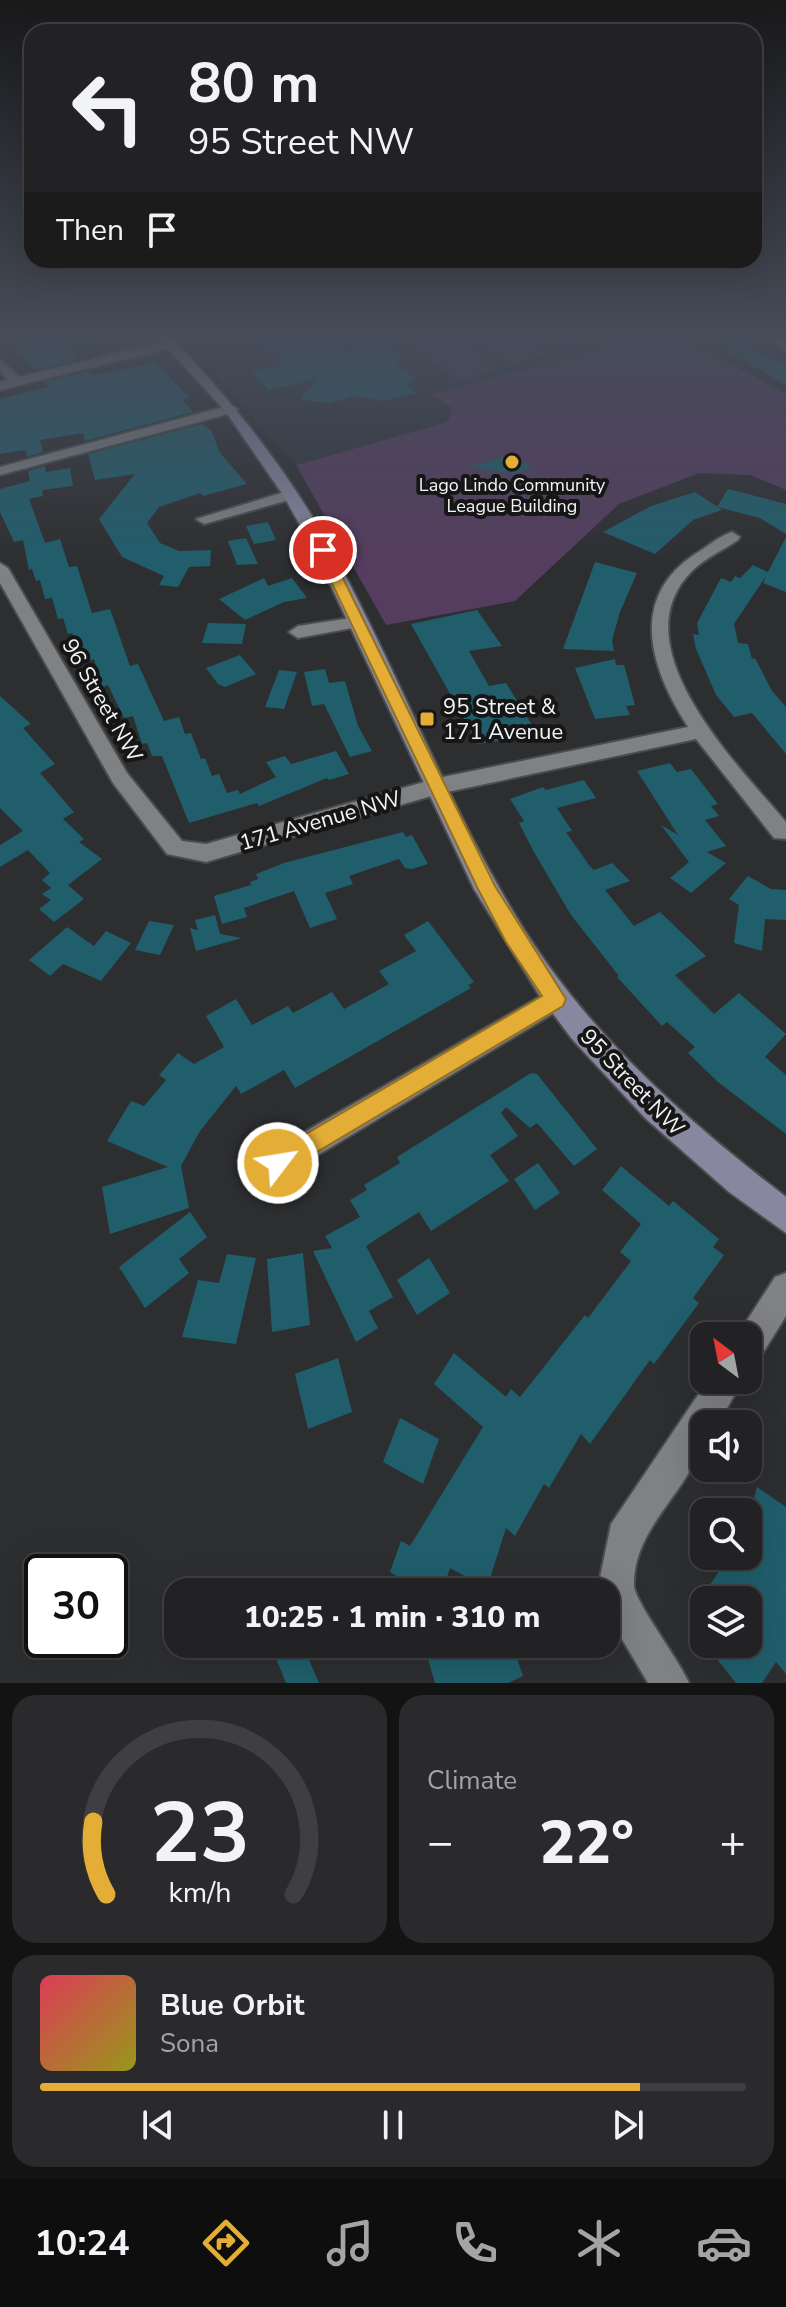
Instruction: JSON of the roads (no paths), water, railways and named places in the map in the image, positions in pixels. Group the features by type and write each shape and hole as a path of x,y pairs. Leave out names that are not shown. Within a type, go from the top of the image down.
{"street":[{"path":"0,471 222,412"},
{"name":"95 Street NW","path":"233,412 291,495 513,936 555,999 607,1062 651,1107 786,1217"},
{"path":"204,519 291,495"},
{"path":"732,537 698,553 679,572 661,603 658,645 665,670 701,731 782,832"},
{"name":"96 Street NW","path":"0,568 120,778 175,848"},
{"path":"298,632 357,622"},
{"name":"171 Avenue NW","path":"175,848 206,853 438,786 701,731"},
{"path":"278,1163 555,999"},
{"path":"762,1326 786,1288"},
{"path":"670,1683 615,1592 624,1537 718,1394"}],"place":[{"name":"Lago Lindo Community League Building","path":"512,462"},
{"name":"95 Street & 171 Avenue","path":"427,719"}]}
